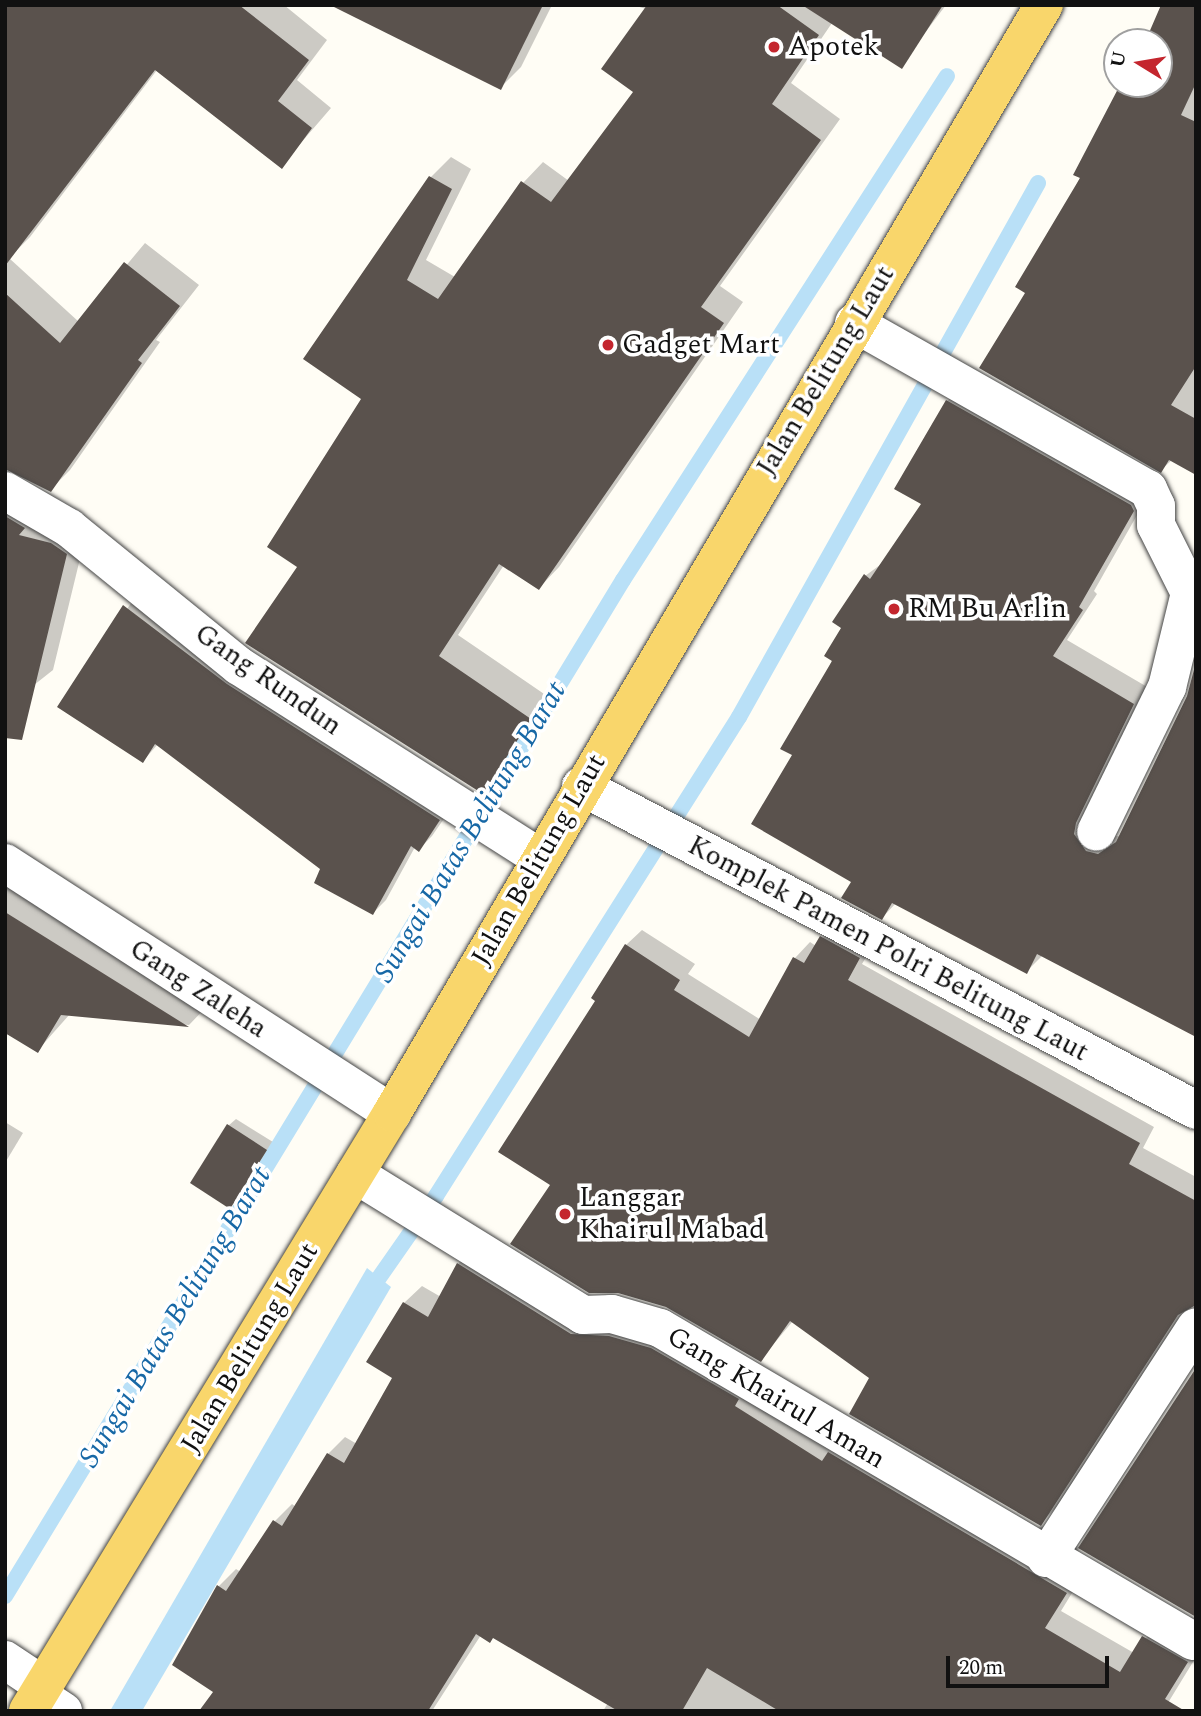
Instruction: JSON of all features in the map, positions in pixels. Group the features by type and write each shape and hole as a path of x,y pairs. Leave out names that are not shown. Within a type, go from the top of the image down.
{"main road":[{"name":"Jalan Belitung Laut","path":"43,1701 1044,5"}],"street":[{"path":"854,323 929,368 1148,489 1161,536 1185,574 1190,593 1167,687 1096,832"},
{"name":"Gang Rundun","path":"5,491 69,528 239,666 540,858"},
{"name":"Komplek Pamen Polri Belitung Laut","path":"581,786 1196,1110"},
{"name":"Gang Zaleha","path":"5,863 323,1071 392,1113"},
{"name":"Gang Khairul Aman","path":"355,1174 583,1315 612,1314 660,1328 1046,1558 1193,1641"},
{"path":"1046,1558 1196,1327"},
{"path":"5,1660 43,1701"}],"water":[{"path":"367,1268 391,1287 142,1711 110,1711"}],"building":[{"path":"5,5 239,5 309,60 278,101 312,128 282,169 155,70 5,266"},
{"path":"330,5 543,5 501,90"},
{"path":"647,5 777,5 819,35 772,104 821,140 701,307 724,323 539,590 499,564 439,656 531,719 483,794 245,643 297,567 267,547 361,399 303,359 429,176 452,189 407,280 438,299 521,181 551,202 633,92 601,69"},
{"path":"802,5 943,5 902,69"},
{"path":"1161,5 1196,5 1196,83 1181,115 1196,122 1196,366 1171,405 1196,419 1196,475 1169,460 1161,473 979,368 1025,293 1015,287 1080,178 1073,175 1113,98 1173,98 1173,28 1151,28"},
{"path":"124,262 180,306 138,360 142,363 51,492 5,469 5,293 60,343"},
{"path":"946,400 1131,505 1134,511 1079,607 1083,610 1053,656 1134,704 1076,823 1074,834 1086,851 1098,854 1116,842 1187,696 1196,662 1196,1037 1037,954 1027,974 892,903 882,920 841,898 851,882 751,824 792,755 780,749 832,661 824,656 841,628 832,622 864,574 870,579 921,504 894,489"},
{"path":"5,516 25,528 19,535 51,543 67,554 22,740 5,738"},
{"path":"123,605 227,684 440,820 419,852 411,846 373,915 314,883 320,869 155,744 143,763 57,707"},
{"path":"5,912 189,1027 61,1015 38,1053 5,1033"},
{"path":"820,936 860,958 848,980 1140,1143 1129,1164 1196,1201 1196,1305 1178,1315 1041,1526 849,1414 869,1378 790,1321 761,1362 666,1307 618,1293 589,1293 510,1244 550,1185 498,1152 595,1001 591,998 625,944 680,980 674,990 749,1037 793,957 804,963"},
{"path":"227,1124 267,1150 230,1209 190,1183"},
{"path":"457,1263 571,1334 609,1336 651,1348 739,1399 735,1406 822,1461 828,1452 1067,1593 1045,1628 1120,1672 1142,1636 1188,1662 1165,1699 1185,1711 779,1711 707,1668 682,1711 618,1711 493,1638 490,1643 476,1634 428,1711 199,1711 213,1692 172,1665 217,1585 226,1591 273,1520 282,1526 327,1453 344,1463 392,1378 366,1362 403,1302 428,1317"},
{"path":"1196,1368 1196,1617 1078,1548"}],"waterway":[{"name":"Sungai Batas Belitung Barat","path":"5,1596 623,580 947,76"},
{"path":"367,1295 436,1196 739,717 1038,183"}],"place":[{"name":"Apotek","path":"774,47"},
{"name":"Gadget Mart","path":"608,345"},
{"name":"RM Bu Arlin","path":"894,609"},
{"name":"Langgar Khairul Mabad","path":"565,1214"}]}
